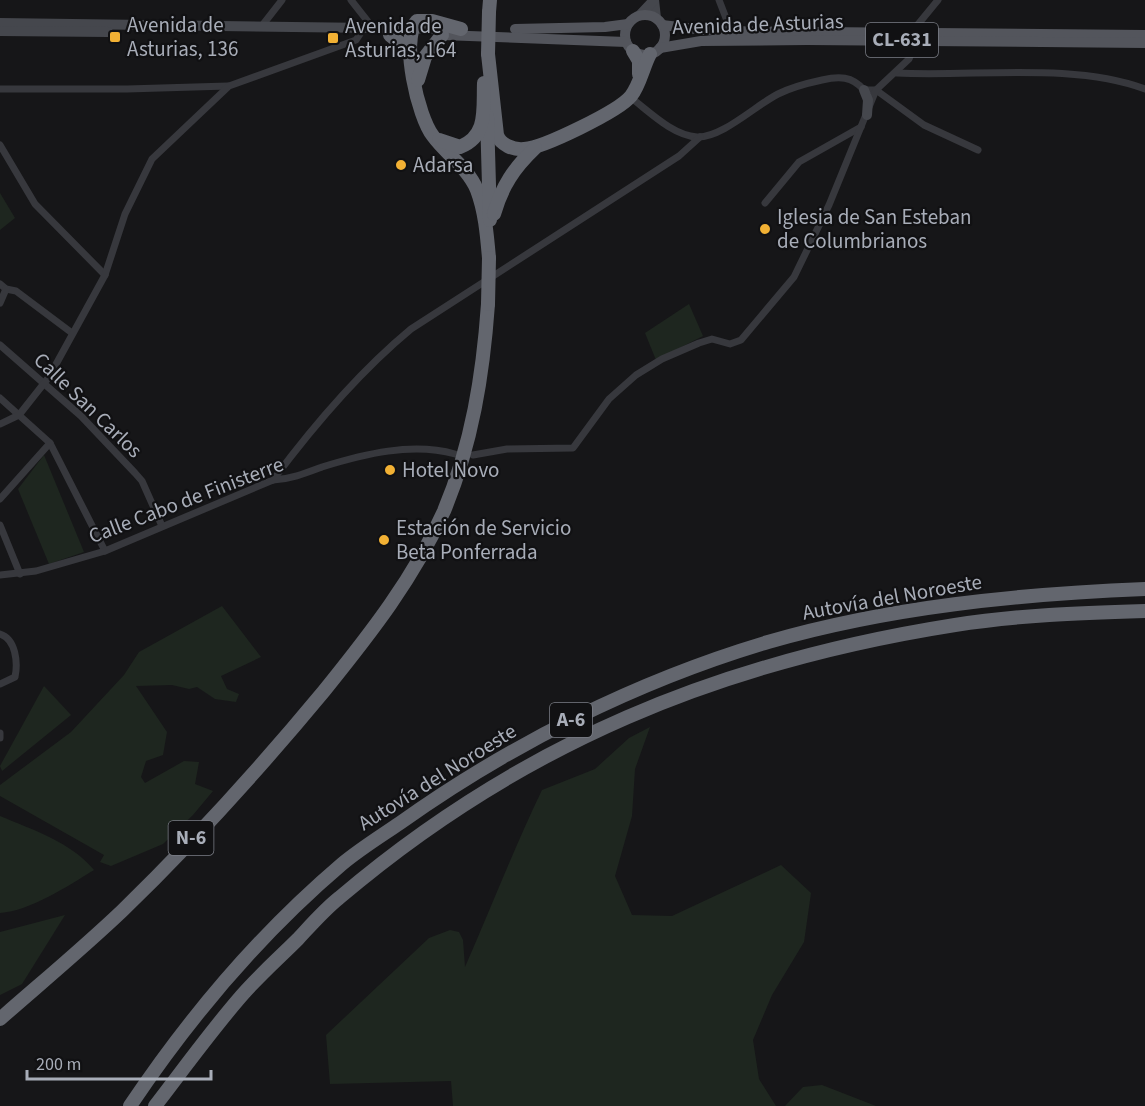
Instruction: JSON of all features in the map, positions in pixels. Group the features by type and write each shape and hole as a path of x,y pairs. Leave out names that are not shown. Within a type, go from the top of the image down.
{"highway":[{"name":"N-6","path":"0,1019 123,909 281,743 381,621 423,554 460,468 470,436 484,363 489,258 488,54 490,6"},
{"path":"462,29 422,20 415,22 412,39 416,87 419,108 433,137 462,168 476,189 487,232 489,258"},
{"path":"390,35 412,39 421,46 431,46"},
{"path":"416,87 422,64 431,46 442,35"},
{"path":"629,46 639,61 639,79"},
{"path":"489,258 494,214 501,191 510,174 535,148 600,117 630,97 655,51"},
{"path":"433,137 447,145 459,147 477,137 481,126 488,54"},
{"path":"488,54 495,126 500,141 511,148 535,148"},
{"name":"Autovía del Noroeste","path":"130,1106 158,1065 224,984 292,911 343,863 484,767 585,713 710,661 770,642 863,620 966,603 1145,589"},
{"name":"Autovía del Noroeste","path":"155,1106 238,999 336,900 409,842 532,763 657,703 721,679 826,649 1029,616 1145,611"},
{"path":"975,623 1145,616"}],"main road":[{"path":"462,29 576,28 628,24 654,0"},
{"path":"654,0 664,33 655,51"},
{"name":"CL-631","path":"640,15 659,22"},
{"name":"Avenida de Asturias","path":"659,22 730,31 1145,43"},
{"path":"0,23 373,28 412,39 442,35"},
{"path":"628,24 625,32 629,46"},
{"path":"0,31 390,35"},
{"name":"CL-631","path":"442,35 600,39 655,51"},
{"name":"Avenida de Asturias","path":"655,51 700,41 914,36 1145,35"},
{"path":"864,90 868,100 867,115"}],"street":[{"path":"261,27 282,0"},
{"path":"351,0 373,28"},
{"path":"719,0 730,31"},
{"path":"897,73 911,55 915,28 938,0"},
{"path":"0,89 229,86 356,40 360,34"},
{"path":"473,455 507,449 573,448 609,399 636,375 687,347 712,339 730,344 741,340 794,277 829,205 876,90 888,76 897,73 1080,75 1121,81 1145,89"},
{"path":"273,480 352,383 403,336 679,156 700,137 717,132 778,94 810,83 845,77 864,90 876,90 924,125 978,150"},
{"path":"0,424 19,415 45,385 105,275 125,214 152,159 229,86"},
{"path":"630,97 672,128 700,137"},
{"path":"765,203 799,162 861,127"},
{"path":"0,145 35,204 105,275"},
{"path":"0,284 6,289 16,291 72,333"},
{"path":"0,303 6,289"},
{"name":"Calle San Carlos","path":"0,345 81,416 142,481 162,526"},
{"path":"0,398 50,443 105,550"},
{"path":"0,499 50,443"},
{"name":"Calle Cabo de Finisterre","path":"0,575 20,574 105,550 273,480 288,479 358,457 390,451 443,451 455,454"},
{"path":"0,525 20,574"},
{"path":"0,684 15,677 17,660 12,645 2,634"}],"shaded area":[{"path":"0,193 15,218 0,230"},
{"path":"689,304 703,336 656,360 645,333"},
{"path":"44,455 84,552 49,564 18,489"},
{"path":"222,606 261,657 221,676 227,689 239,694 236,702 215,699 197,687 189,689 172,685 136,686 167,732 163,755 146,761 141,777 145,783 184,761 199,762 195,784 213,791 193,815 163,844 111,866 100,862 104,855 0,796 0,785 71,732 124,675 139,652"},
{"path":"44,686 71,715 2,771 0,766"},
{"path":"650,727 635,769 632,816 615,876 632,915 672,916 781,865 811,893 804,942 772,995 753,1040 759,1079 776,1106 453,1106 451,1081 330,1084 326,1035 429,938 450,930 459,932 463,940 465,967 542,790 595,769 629,738"},
{"path":"0,816 63,844 85,860 94,870 36,903 0,913"},
{"path":"65,915 22,984 0,995 0,932"},
{"path":"822,1085 876,1106 785,1106 803,1087"}],"place":[{"name":"Avenida de Asturias, 136","path":"115,37"},
{"name":"Avenida de Asturias, 164","path":"333,38"},
{"name":"Adarsa","path":"401,165"},
{"name":"Iglesia de San Esteban de Columbrianos","path":"765,229"},
{"name":"Hotel Novo","path":"390,470"},
{"name":"Estación de Servicio Beta Ponferrada","path":"384,540"}]}
